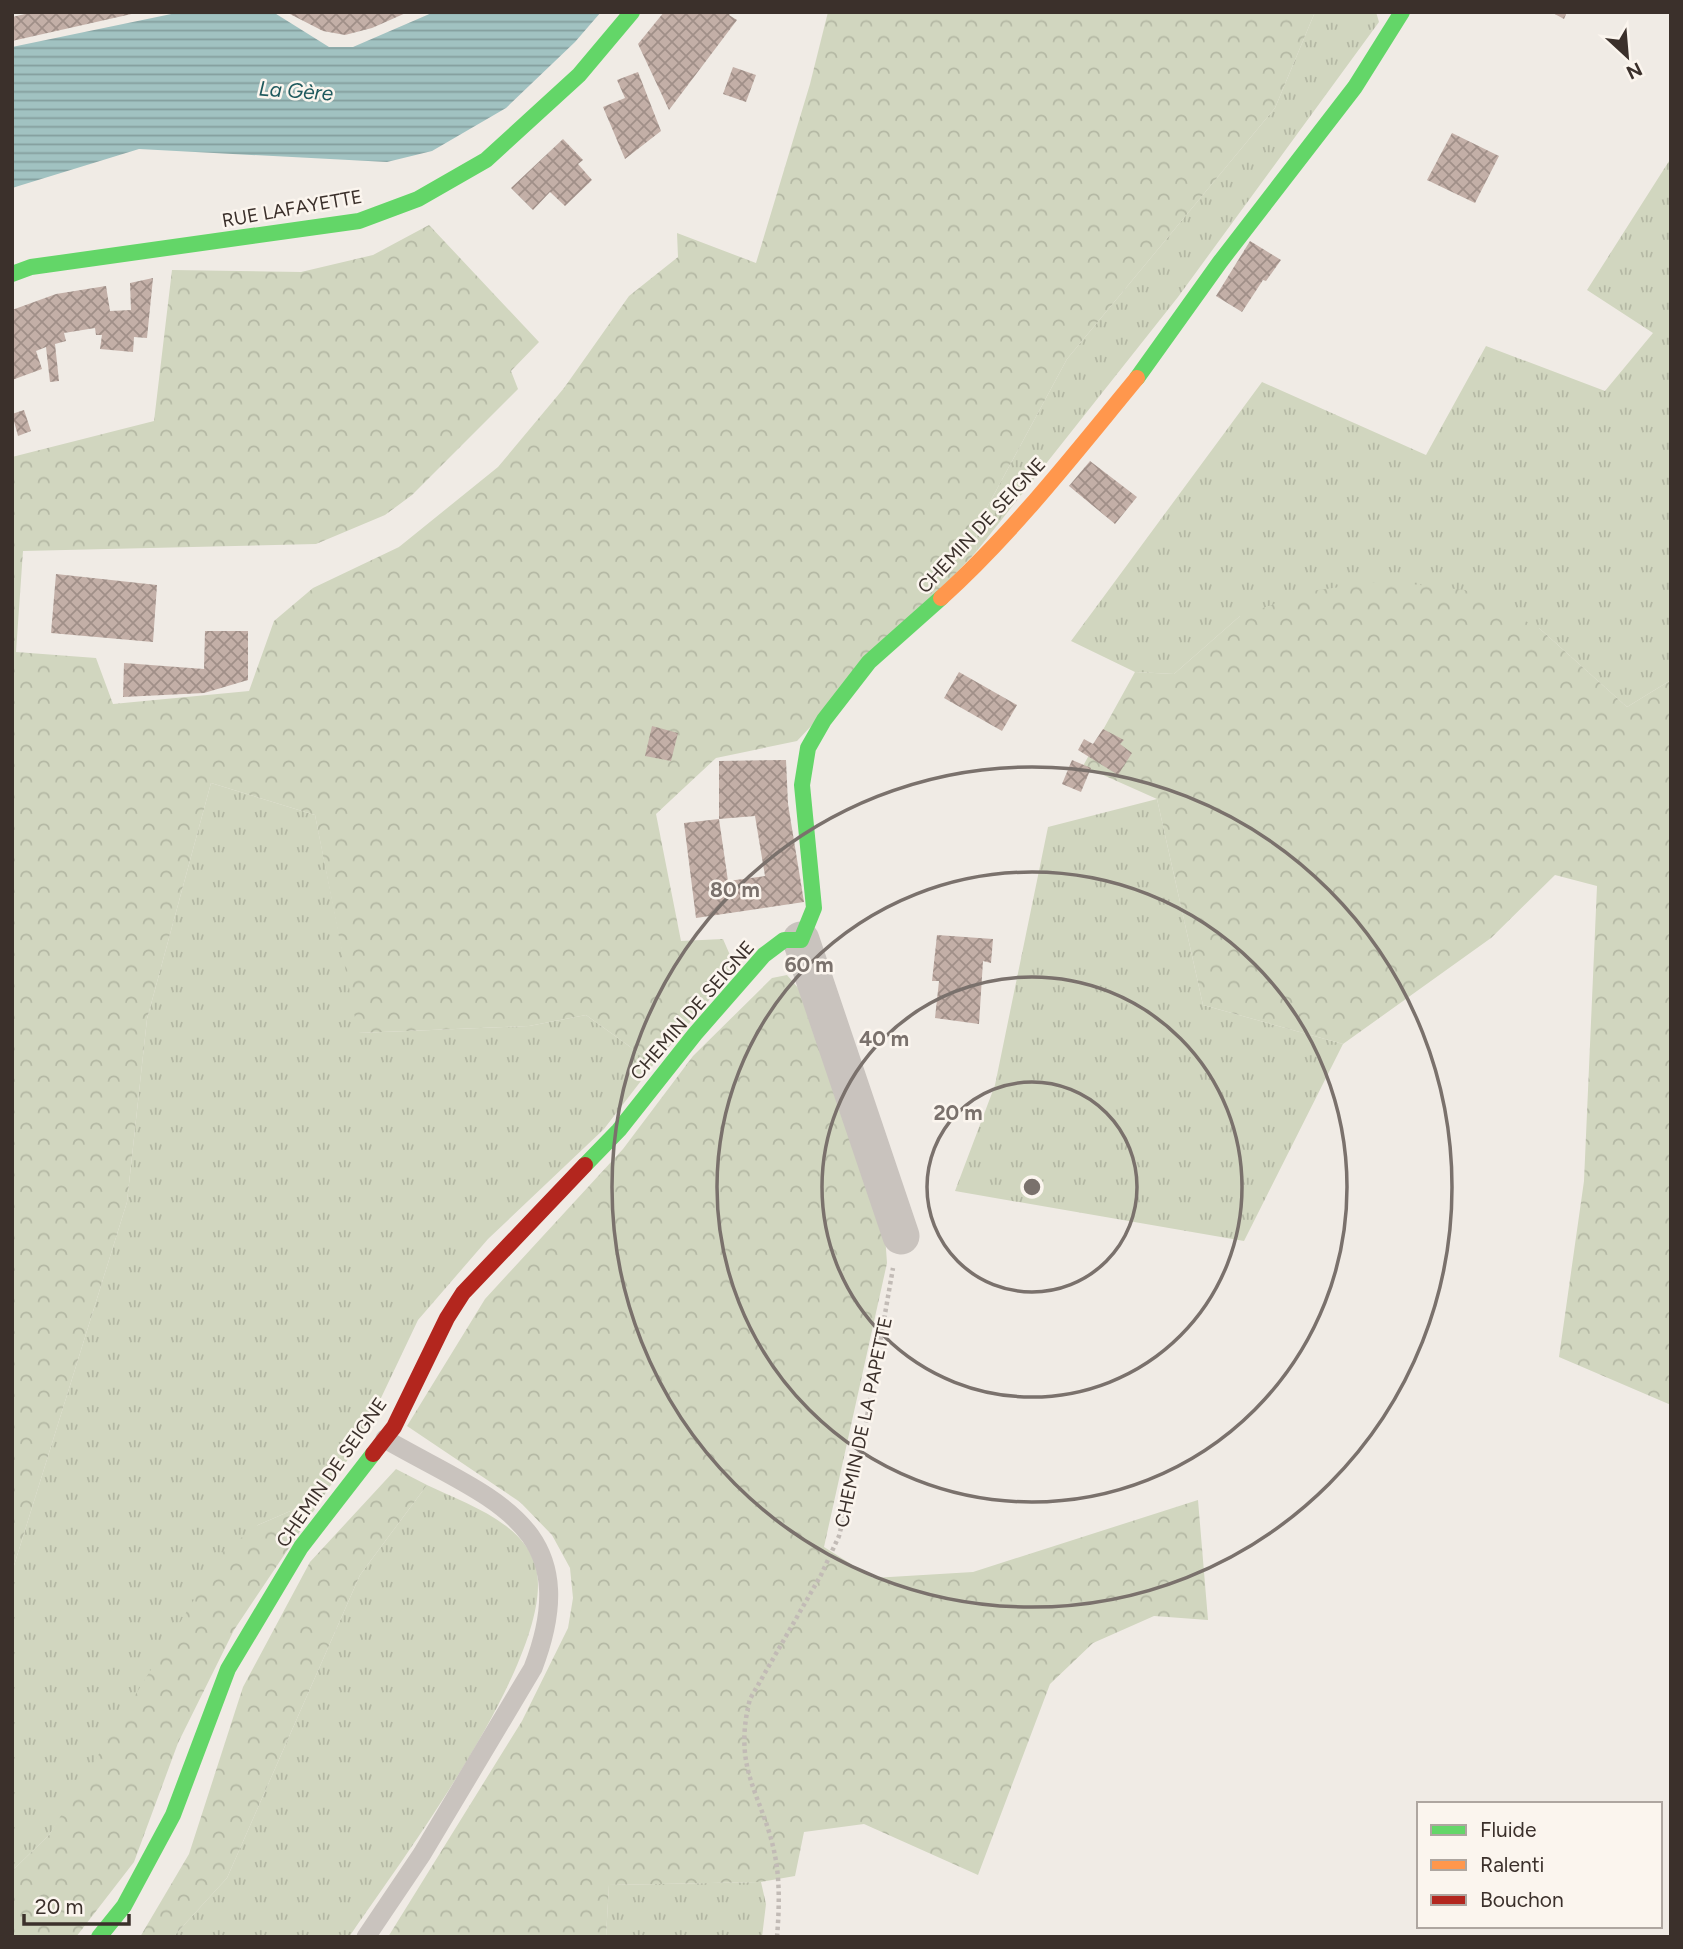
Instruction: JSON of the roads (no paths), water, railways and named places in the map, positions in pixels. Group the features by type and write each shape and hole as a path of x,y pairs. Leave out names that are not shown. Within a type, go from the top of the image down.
{"street":[{"name":"RUE LAFAYETTE","path":"12,274 32,267 359,221 418,199 486,160 579,75 632,12"},
{"name":"CHEMIN DE SEIGNE","path":"99,1937 124,1906 173,1815 228,1669 301,1548 385,1439 463,1293 619,1130 695,1034 764,955 784,940 801,940 814,908 803,786 804,764 808,748 824,720 869,662 971,571 1051,483 1143,371 1220,262 1355,87 1402,12"},
{"path":"801,940 901,1236"}],"lane":[{"path":"366,1937 422,1854 533,1668 543,1640 550,1598 546,1565 540,1549 511,1514 385,1439"}],"water":[{"name":"La Gère","path":"181,12 273,12 329,47 353,47 434,12 601,12 575,42 506,108 432,151 387,162 139,149 12,188 12,47"}]}
